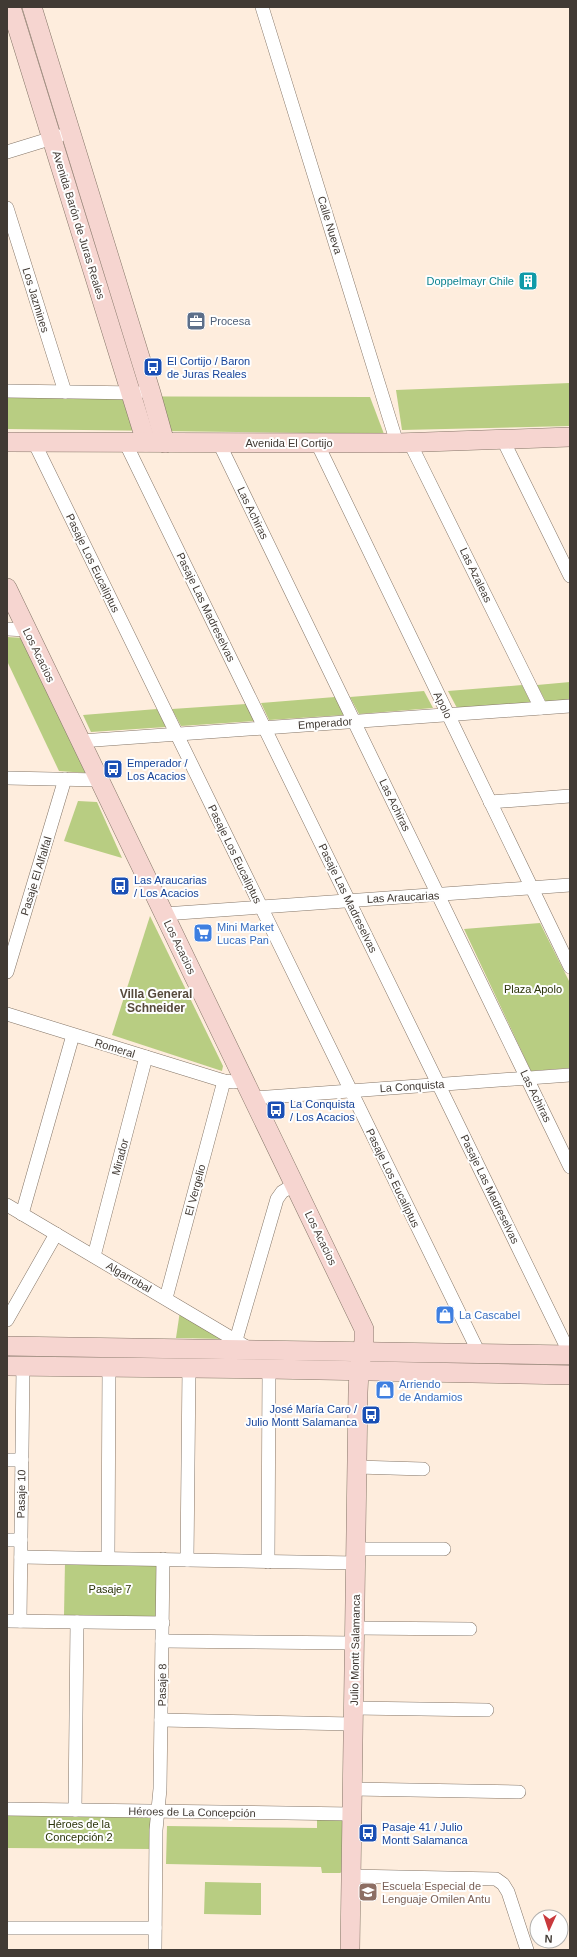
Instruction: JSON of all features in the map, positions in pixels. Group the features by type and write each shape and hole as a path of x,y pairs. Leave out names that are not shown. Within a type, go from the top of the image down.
{"street":[{"name":"Avenida Barón de Juras Reales","path":"11,7 146,442"},
{"name":"Avenida Barón de Juras Reales","path":"32,7 152,393 165,443"},
{"name":"Calle Nueva","path":"262,7 404,443"},
{"path":"7,152 71,133"},
{"name":"Los Jazmines","path":"7,208 65,392"},
{"path":"7,391 132,394 152,393"},
{"name":"Avenida El Cortijo","path":"7,442 404,443 570,437"},
{"path":"502,440 570,576"},
{"name":"Pasaje Los Eucaliptus","path":"34,442 479,1353"},
{"name":"Pasaje Las Madreselvas","path":"125,442 350,900 570,1354"},
{"name":"Las Achiras","path":"219,443 570,1167"},
{"name":"Apolo","path":"317,443 570,967"},
{"name":"Las Azaleas","path":"404,443 541,708"},
{"name":"Los Acacios","path":"7,588 363,1325 364,1334 362,1350"},
{"path":"7,629 27,630"},
{"name":"Emperador","path":"80,741 570,706"},
{"path":"7,778 100,780"},
{"name":"Pasaje El Alfalfal","path":"7,972 65,779"},
{"path":"490,802 570,796"},
{"name":"Las Araucarias","path":"164,914 570,885"},
{"name":"Romeral","path":"7,1014 224,1081"},
{"path":"22,1214 74,1035"},
{"name":"Mirador","path":"94,1256 146,1057"},
{"name":"La Conquista","path":"253,1098 570,1075"},
{"path":"224,1081 234,1082 244,1080"},
{"name":"El Vergelio","path":"166,1298 224,1081"},
{"path":"243,1344 277,1199 282,1192 295,1184"},
{"name":"Algarrobal","path":"7,1205 243,1344"},
{"path":"7,1320 56,1234"},
{"path":"7,1346 243,1344 362,1350 570,1354"},
{"name":"Julio Montt Salamanca","path":"350,1950 356,1556 364,1468 359,1371 362,1350"},
{"path":"15,1366 570,1375"},
{"name":"Pasaje 10","path":"14,1621 21,1557 22,1460 15,1366"},
{"path":"108,1558 109,1367"},
{"path":"188,1560 189,1368"},
{"path":"268,1562 269,1369"},
{"path":"7,1460 22,1460"},
{"path":"364,1468 423,1469"},
{"path":"7,1540 21,1540"},
{"path":"21,1557 268,1562 444,1549"},
{"name":"Pasaje 8","path":"155,1950 158,1811 160,1789 164,1560"},
{"path":"14,1621 163,1623"},
{"path":"75,1810 77,1622"},
{"path":"162,1641 470,1630"},
{"path":"161,1720 354,1716 487,1710"},
{"path":"353,1789 519,1792"},
{"name":"Héroes de La Concepción","path":"7,1809 352,1814"},
{"path":"351,1876 496,1879 504,1884 508,1892 527,1950"},
{"path":"7,1928 155,1928"}],"green space":[{"path":"570,383 570,426 402,430 396,390"},
{"path":"7,396 370,397 384,434 7,429"},
{"path":"7,637 24,638 87,773 59,771 7,661"},
{"path":"570,682 570,700 546,702 537,685"},
{"path":"522,685 531,703 457,708 448,691"},
{"path":"424,691 433,708 359,714 350,697"},
{"path":"335,697 344,715 269,720 261,703"},
{"path":"246,704 255,721 181,726 172,709"},
{"path":"157,709 166,727 91,732 83,715"},
{"path":"78,801 97,802 122,858 64,841"},
{"path":"150,916 223,1066 222,1071 112,1035"},
{"name":"Plaza Apolo","path":"540,923 570,983 570,1068 531,1071 464,929"},
{"path":"180,1311 227,1339 176,1338"},
{"name":"Pasaje 7","path":"65,1562 157,1563 156,1617 64,1615"},
{"name":"Héroes de la Concepción 2","path":"7,1812 152,1812 152,1849 7,1848"},
{"path":"317,1817 344,1818 344,1871 340,1873 322,1873 321,1867 166,1864 167,1826 317,1828"},
{"path":"205,1882 261,1883 261,1915 204,1914"}],"place":[{"name":"Doppelmayr Chile","path":"528,281"},
{"name":"Procesa","path":"196,321"},
{"name":"El Cortijo / Baron de Juras Reales","path":"153,367"},
{"name":"Emperador / Los Acacios","path":"113,769"},
{"name":"Las Araucarias / Los Acacios","path":"120,886"},
{"name":"Mini Market Lucas Pan","path":"203,933"},
{"name":"La Conquista / Los Acacios","path":"276,1110"},
{"name":"La Cascabel","path":"445,1315"},
{"name":"Arriendo de Andamios","path":"385,1390"},
{"name":"José María Caro / Julio Montt Salamanca","path":"371,1415"},
{"name":"Pasaje 41 / Julio Montt Salamanca","path":"368,1833"},
{"name":"Escuela Especial de Lenguaje Omilen Antu","path":"368,1892"}],"district":[{"name":"Villa General Schneider","path":"156,1001"}]}
